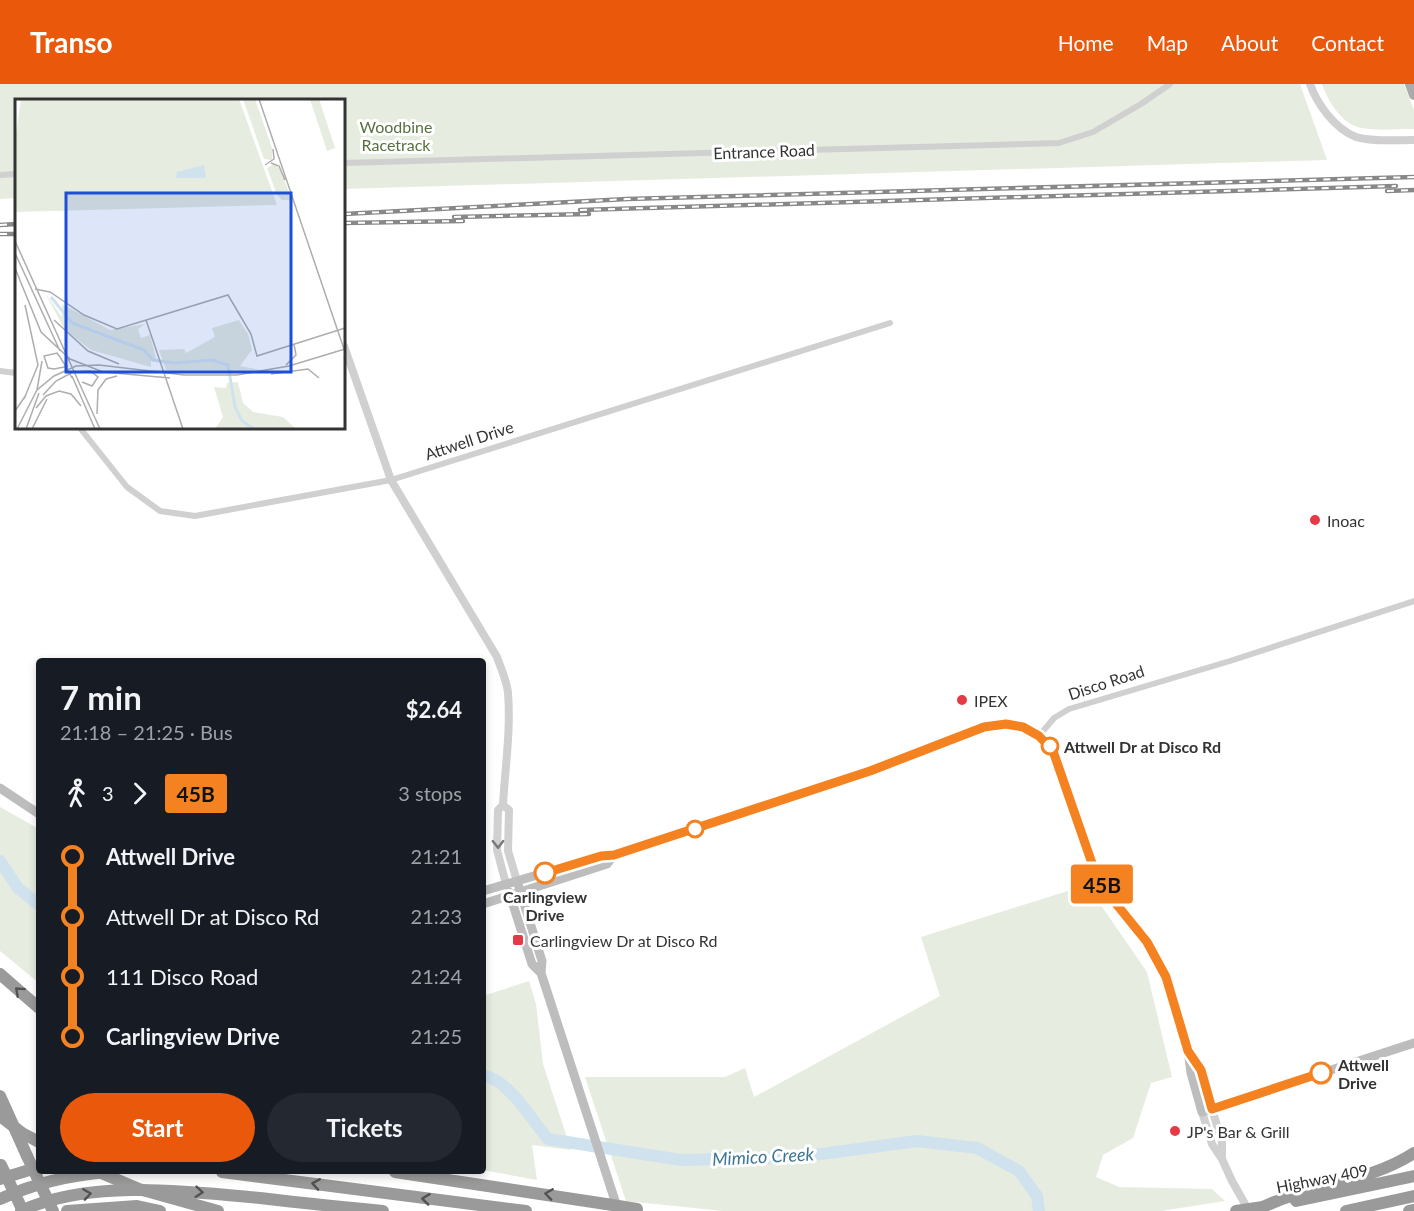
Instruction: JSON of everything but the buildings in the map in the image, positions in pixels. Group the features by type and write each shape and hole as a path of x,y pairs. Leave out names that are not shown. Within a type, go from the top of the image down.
{"highway":[{"path":"0,974 36,1005"},
{"path":"0,1096 27,1156 36,1168"},
{"path":"0,1116 36,1140"},
{"path":"1263,1207 1286,1196 1383,1170 1414,1154"},
{"path":"0,1164 20,1211"},
{"path":"20,1211 0,1180 36,1171"},
{"path":"39,1174 53,1211"},
{"path":"40,1174 60,1211"},
{"path":"0,1199 19,1190 62,1179 94,1174"},
{"path":"104,1174 139,1189 185,1204 218,1211"},
{"path":"238,1174 526,1211"},
{"path":"407,1174 643,1210"},
{"name":"Highway 409","path":"1236,1211 1329,1195 1414,1176"},
{"path":"20,1211 35,1204 97,1193 140,1189 383,1211"},
{"path":"1346,1211 1414,1196"},
{"path":"67,1211 137,1206 160,1211"},
{"path":"1409,1211 1414,1210"}],"main road":[{"path":"1410,84 1414,95"},
{"path":"486,890 601,856 614,855 870,771 984,727 1015,725 1039,736 1056,756 1094,869 1113,900 1147,942 1166,977 1188,1051 1191,1073 1202,1112 1414,1043"},
{"path":"0,788 36,812"},
{"path":"486,903 607,864 614,855"},
{"path":"517,881 542,961 540,973"},
{"path":"506,884 532,964 540,973 618,1211"},
{"path":"1188,1051 1201,1070 1212,1109"}],"street":[{"name":"Entrance Road","path":"345,163 1059,143 1093,132 1170,84"},
{"path":"1310,84 1320,106 1340,127 1356,137 1413,140"},
{"path":"0,175 15,174"},
{"name":"Attwell Drive","path":"81,429 127,487 160,511 195,516 391,480 890,323"},
{"path":"345,349 391,480 497,657 508,691 503,805 498,810 497,850 506,884"},
{"path":"0,371 15,373"},
{"name":"Disco Road","path":"1039,736 1054,718 1069,709 1230,661 1414,602"},
{"path":"503,805 509,810 508,851 517,881"},
{"path":"1212,1109 1222,1142 1222,1159"},
{"path":"1202,1112 1212,1144 1249,1211"}],"green space":[{"name":"Woodbine Racetrack","path":"0,84 1300,84 1327,160 345,189 345,99 15,99 15,198 0,199"},
{"path":"1322,84 1404,84 1414,110 1414,129 1374,129 1355,126 1337,111"},
{"path":"0,807 36,827 36,981 0,951"},
{"path":"1087,885 1147,972 1172,1077 1151,1083 1133,1138 1103,1155 1096,1177 1119,1187 1212,1189 1225,1201 1161,1211 723,1211 626,1201 585,1077 725,1077 745,1068 754,1097 940,996 921,937"},
{"path":"529,981 536,1004 543,1064 571,1150 532,1145 537,1180 486,1171 486,995"}],"waterway":[{"name":"Mimico Creek","path":"0,861 18,888 36,903"},
{"name":"Mimico Creek","path":"486,1077 492,1078 510,1092 548,1139 681,1160 799,1157 917,1141 977,1148 1019,1171 1037,1196 1039,1211"}],"railway":[{"path":"345,214 627,199 1414,177"},
{"path":"580,210 1396,186"},
{"path":"1387,191 1414,190"},
{"path":"454,217 589,214"},
{"path":"345,223 463,221"},
{"path":"0,225 15,224"},
{"path":"0,234 15,234"}],"bus line":[{"name":"45B","path":"545,873 601,856 614,855 841,781 984,727 1006,724 1023,727 1046,741 1056,756 1094,869 1113,900 1147,942 1158,960 1166,977 1188,1051 1201,1070 1212,1109 1321,1073"}],"place":[{"name":"Inoac","path":"1315,520"},
{"name":"IPEX","path":"962,700"},
{"name":"Attwell Dr at Disco Rd","path":"1050,746"},
{"name":"Carlingview Drive","path":"545,873"},
{"name":"Carlingview Dr at Disco Rd","path":"518,940"},
{"name":"Attwell Drive","path":"1321,1073"},
{"name":"JP's Bar & Grill","path":"1175,1131"}]}
